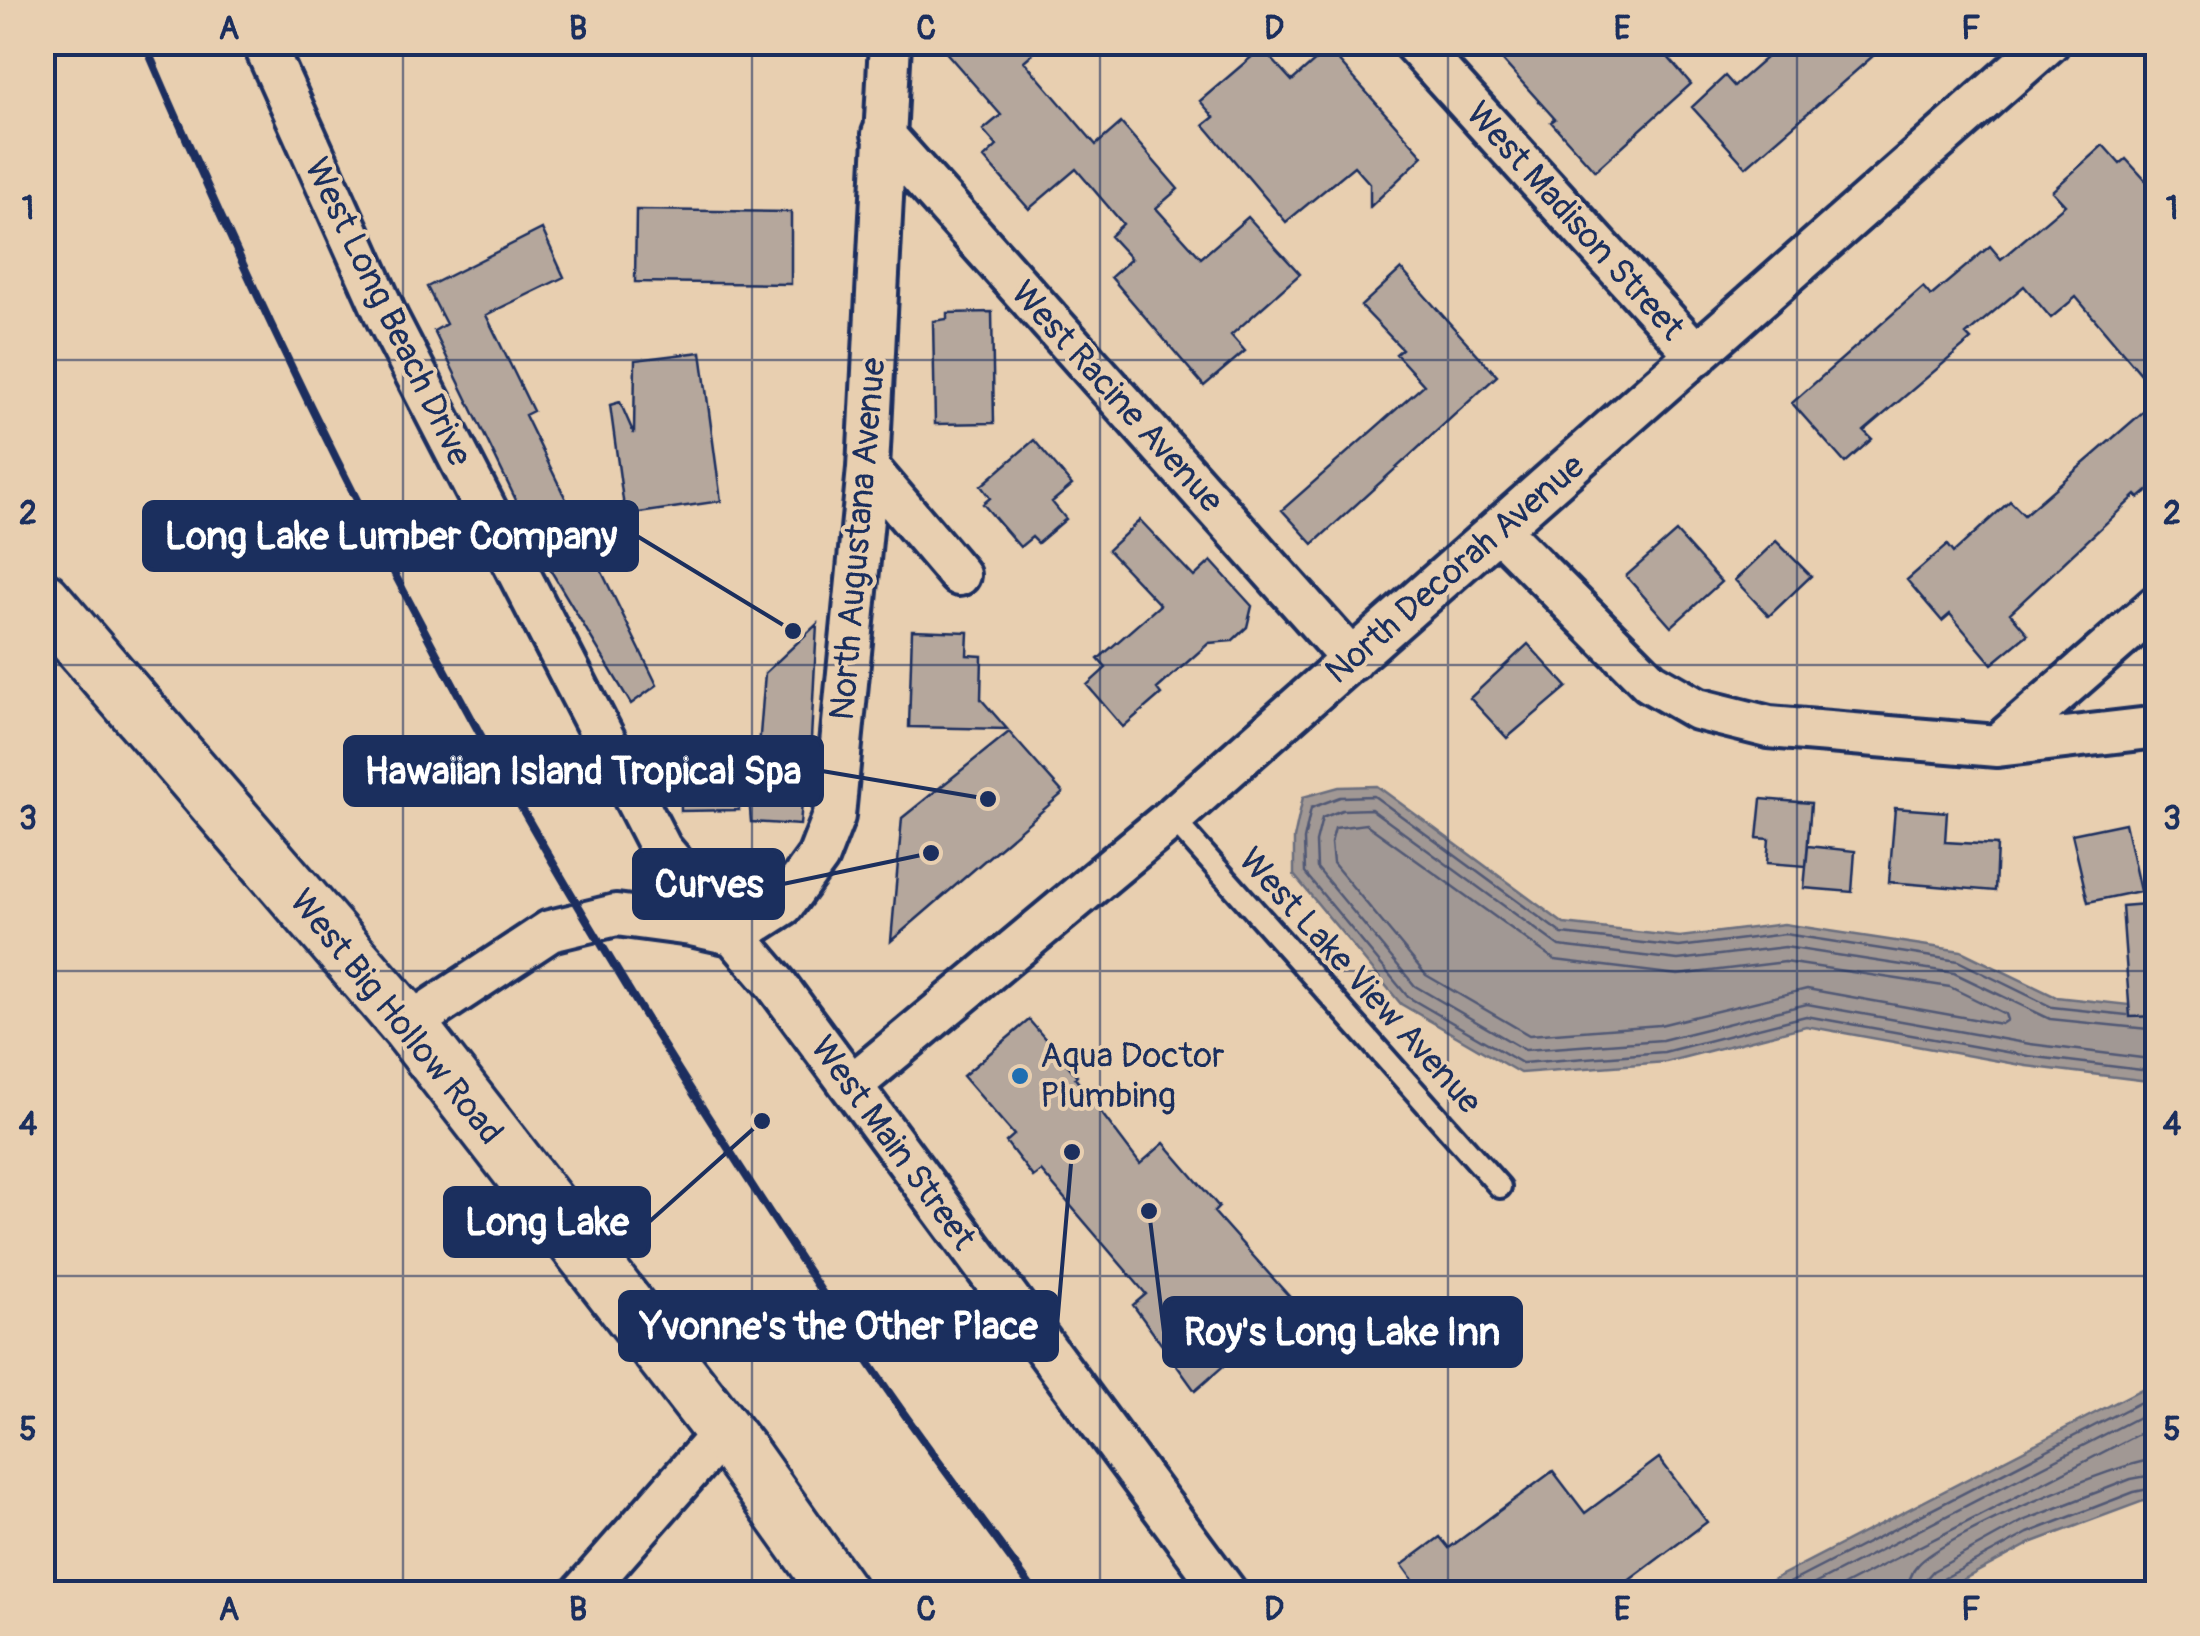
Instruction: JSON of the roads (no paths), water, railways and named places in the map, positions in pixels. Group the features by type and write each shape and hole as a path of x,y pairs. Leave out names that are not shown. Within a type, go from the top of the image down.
{"main road":[{"name":"West Big Hollow Road","path":"42,599 408,1024 722,1432 840,1594"}],"street":[{"name":"West Long Beach Drive","path":"263,42 386,318 661,849 736,936"},
{"name":"North Augustana Avenue","path":"736,936 783,906 818,858 834,816 868,468 890,42"},
{"name":"West Madison Street","path":"1413,42 1697,355"},
{"name":"North Decorah Avenue","path":"852,1085 1172,818 2049,42"},
{"name":"West Racine Avenue","path":"884,134 1352,660"},
{"path":"868,468 959,575"},
{"path":"1500,531 1650,682 1697,709 1769,727 1997,746 2158,727"},
{"path":"1997,746 2158,605"},
{"path":"408,1024 550,930 616,915 691,925 736,936"},
{"name":"West Main Street","path":"736,936 852,1085 1227,1594"},
{"path":"581,1594 722,1432"}],"lane":[{"name":"West Lake View Avenue","path":"1172,818 1500,1187"}],"water":[{"path":"1377,786 1564,924 1680,937 1784,924 1961,951 2056,997 2157,1008 2157,1082 2026,1066 1806,1026 1666,1062 1520,1073 1401,1004 1294,875 1294,839 1303,797 1339,787"},
{"path":"2157,1381 2157,1496 2033,1542 1938,1593 1747,1593"}],"railway":[{"path":"144,42 323,431 440,660 539,839 644,1015 810,1275 908,1419 1036,1594"}],"place":[{"name":"Long Lake Lumber Company","path":"793,631"},
{"name":"Hawaiian Island Tropical Spa","path":"988,799"},
{"name":"Curves","path":"931,853"},
{"name":"Aqua Doctor Plumbing","path":"1020,1076"},
{"name":"Long Lake","path":"762,1121"},
{"name":"Yvonne's the Other Place","path":"1072,1152"},
{"name":"Roy's Long Lake Inn","path":"1149,1211"}]}
